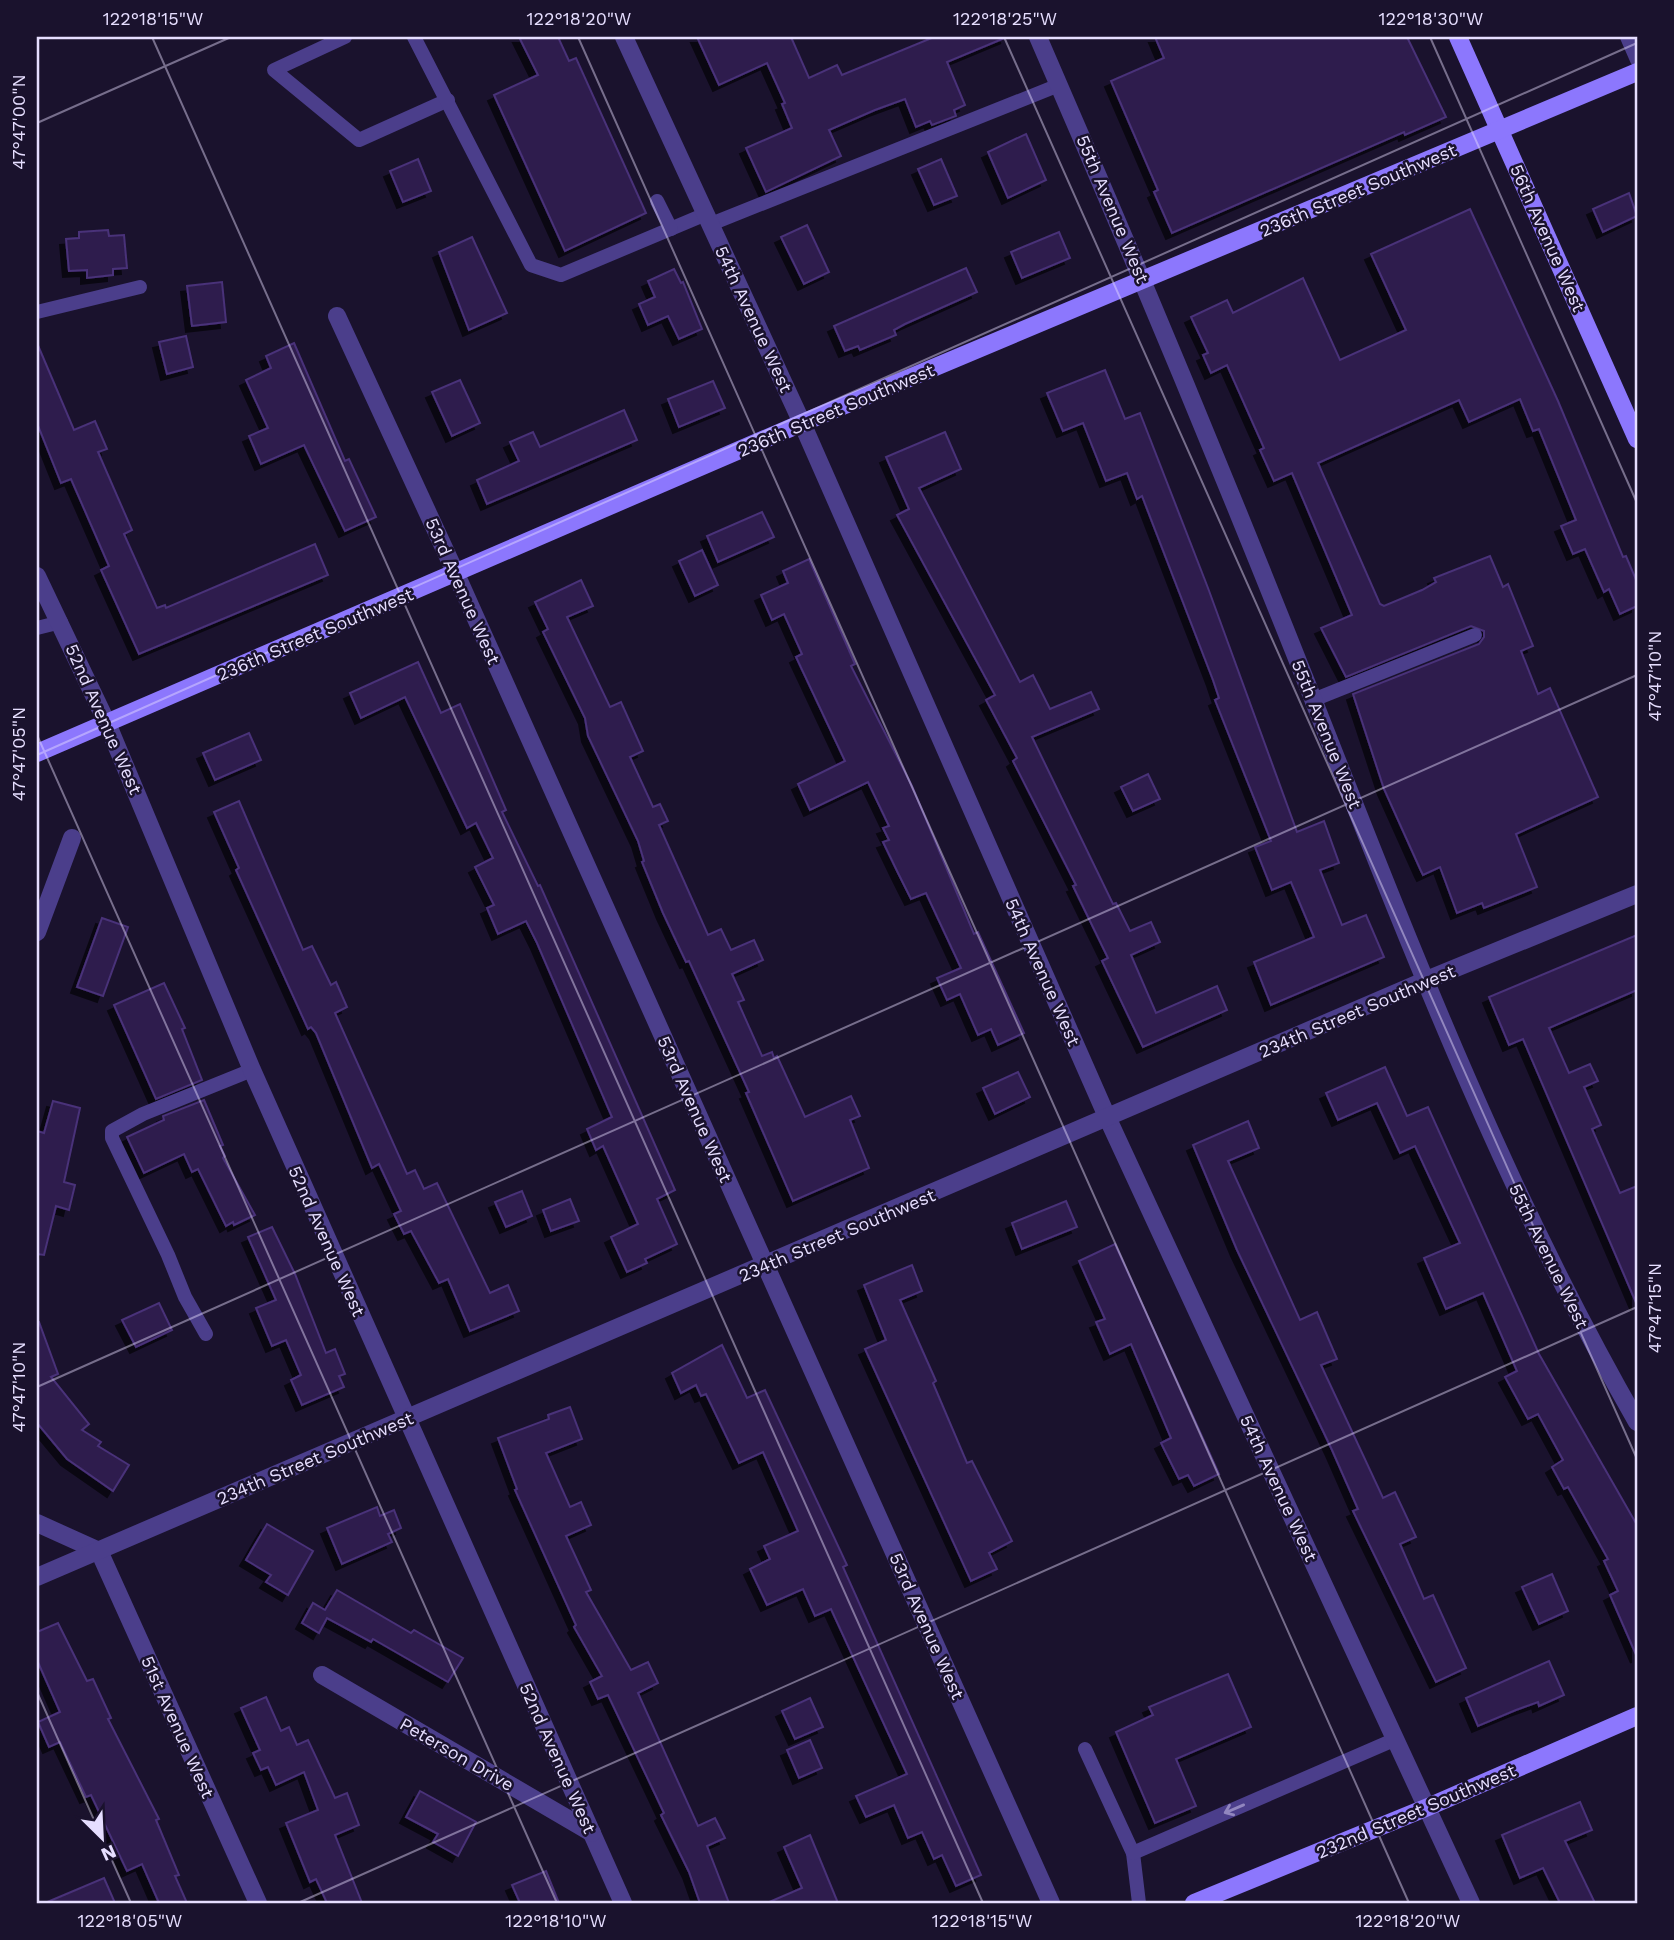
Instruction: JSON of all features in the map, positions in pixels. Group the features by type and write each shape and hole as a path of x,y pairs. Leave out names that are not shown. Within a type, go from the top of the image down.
{"main road":[{"name":"56th Avenue West","path":"1458,37 1637,439"},
{"name":"236th Street Southwest","path":"37,753 802,424 1145,282 1637,72"},
{"name":"232nd Street Southwest","path":"1194,1903 1428,1807 1637,1716"}],"street":[{"name":"54th Avenue West","path":"625,37 802,424 1108,1119 1471,1903"},
{"name":"55th Avenue West","path":"1038,37 1145,282 1424,981 1513,1182 1581,1325 1637,1422"},
{"name":"53rd Avenue West","path":"337,316 456,574 1051,1903"},
{"name":"52nd Avenue West","path":"37,576 107,723 252,1070 623,1903"},
{"path":"37,932 72,838"},
{"name":"234th Street Southwest","path":"37,1577 1424,981 1637,894"},
{"path":"37,1524 99,1551"},
{"name":"51st Avenue West","path":"99,1551 258,1903"},
{"name":"Peterson Drive","path":"322,1675 592,1833"}],"lane":[{"path":"345,37 274,70 359,141 448,100"},
{"path":"414,37 530,265 561,275 671,229 708,219 1059,85"},
{"path":"1627,37 1637,60"},
{"path":"657,201 671,229"},
{"path":"37,312 140,287"},
{"path":"37,628 61,622"},
{"path":"1313,700 1475,635"},
{"path":"206,1334 185,1297 111,1131 143,1114 252,1070"},
{"path":"1133,1853 1396,1739"},
{"path":"1086,1749 1133,1853 1139,1903"}],"building":[{"path":"519,37 558,37 569,61 576,58 646,213 565,251 494,95 538,75"},
{"path":"697,37 791,37 809,78 837,65 842,75 934,37 1007,37 947,62 965,105 954,110 956,116 932,125 930,121 916,127 905,99 875,110 829,130 841,156 766,192 746,148 792,128 782,104 785,103 767,63 719,85"},
{"path":"1155,37 1407,37 1446,117 1405,135 1404,132 1172,233 1154,192 1158,190 1111,81 1164,58"},
{"path":"1026,134 1046,180 1008,198 988,152"},
{"path":"418,159 431,191 403,202 390,171"},
{"path":"941,159 957,196 934,205 918,169"},
{"path":"1629,193 1637,216 1603,232 1593,209"},
{"path":"1470,209 1558,401 1623,557 1626,556 1637,582 1637,606 1620,614 1609,589 1604,592 1585,549 1573,554 1561,526 1576,520 1539,429 1533,431 1520,399 1469,422 1459,400 1318,463 1380,604 1384,606 1422,590 1436,582 1434,578 1490,556 1503,587 1508,584 1533,646 1521,651 1538,694 1550,688 1598,797 1516,834 1537,887 1484,908 1482,903 1457,913 1440,867 1423,875 1421,871 1384,789 1353,694 1479,644 1484,637 1484,631 1471,626 1346,677 1321,628 1352,615 1292,473 1274,481 1260,450 1264,448 1227,365 1211,373 1203,355 1208,353 1191,317 1227,300 1233,313 1303,278 1340,360 1406,330 1371,254"},
{"path":"807,225 829,272 804,284 781,237"},
{"path":"108,230 109,236 124,235 127,268 113,269 113,275 87,278 87,270 69,271 66,239 79,238 79,232"},
{"path":"1059,232 1070,258 1022,278 1011,252"},
{"path":"472,237 507,313 469,330 439,252"},
{"path":"966,268 977,292 905,324 894,330 896,335 860,350 858,346 845,351 834,326"},
{"path":"674,269 681,283 683,282 702,329 679,339 668,316 648,325 639,304 655,297 648,281"},
{"path":"222,282 226,322 192,326 187,286"},
{"path":"186,336 193,367 167,374 159,342"},
{"path":"37,343 74,430 95,421 107,449 98,452 132,530 124,534 157,608 165,605 166,608 315,544 328,575 139,654 101,570 109,566 71,479 61,483 37,423"},
{"path":"294,343 345,461 349,459 376,517 345,531 304,445 261,464 249,436 268,428 246,380 271,368 266,356"},
{"path":"1105,370 1125,419 1140,413 1208,588 1297,832 1324,821 1339,863 1320,870 1342,925 1366,915 1384,957 1271,1005 1254,962 1314,937 1291,882 1272,890 1255,847 1271,841 1215,700 1219,698 1213,680 1142,496 1137,499 1127,473 1106,481 1083,423 1063,431 1047,393"},
{"path":"460,380 480,423 452,436 432,392"},
{"path":"713,381 725,408 679,427 668,399"},
{"path":"624,410 637,440 487,504 477,480 519,461 510,442 533,432 540,447"},
{"path":"945,432 961,469 919,488 1020,682 1033,675 1050,709 1091,692 1099,709 1032,737 1113,904 1116,903 1130,931 1151,922 1160,942 1131,955 1156,1013 1217,986 1227,1010 1143,1047 1102,961 1108,958 1073,886 1076,885 1013,761 1017,758 986,700 995,695 897,515 909,509 886,457"},
{"path":"762,512 774,537 718,562 707,536"},
{"path":"702,550 718,585 695,596 679,561"},
{"path":"809,559 855,664 851,666 912,786 974,934 978,932 1024,1033 998,1045 991,1029 978,1035 960,994 947,1000 937,978 961,968 926,893 911,899 899,875 883,842 889,840 883,828 889,826 868,782 810,810 798,784 845,761 796,657 802,654 784,614 772,620 761,595 788,583 783,571"},
{"path":"581,580 593,606 567,617 610,707 621,702 643,751 630,757 653,807 660,804 668,821 659,825 708,935 721,929 731,950 754,940 763,960 732,974 744,1000 738,1002 762,1056 772,1052 774,1058 777,1056 805,1117 851,1096 860,1116 850,1120 869,1168 793,1201 746,1093 749,1092 689,961 686,962 663,913 642,862 644,861 638,841 588,736 585,718 543,632 548,629 535,602"},
{"path":"418,662 441,713 460,704 506,810 502,812 538,886 540,885 675,1190 657,1199 677,1244 645,1259 647,1263 627,1272 611,1237 638,1224 603,1146 596,1150 587,1129 612,1117 537,943 526,921 498,934 487,908 494,905 475,867 493,858 476,823 467,828 405,697 361,718 350,693"},
{"path":"249,733 261,760 215,780 203,753"},
{"path":"1148,774 1160,799 1133,811 1121,787"},
{"path":"239,801 303,950 312,946 331,985 336,982 347,1007 335,1013 407,1174 415,1170 424,1189 437,1183 490,1293 508,1285 519,1311 470,1331 448,1279 439,1283 411,1231 404,1234 394,1214 401,1211 379,1164 372,1168 316,1033 311,1027 308,1029 236,870 239,868 214,812"},
{"path":"102,918 128,927 103,996 77,987"},
{"path":"1637,935 1637,990 1549,1028 1569,1073 1590,1064 1598,1081 1584,1087 1601,1125 1592,1129 1620,1193 1637,1186 1637,1305 1523,1039 1509,1045 1489,997"},
{"path":"164,983 185,1028 182,1029 202,1080 156,1099 114,1005"},
{"path":"1385,1067 1407,1116 1428,1107 1539,1354 1637,1525 1637,1657 1610,1595 1618,1591 1604,1561 1608,1559 1568,1487 1564,1489 1552,1467 1563,1460 1538,1414 1528,1419 1505,1377 1517,1371 1483,1293 1446,1309 1424,1258 1460,1243 1415,1146 1400,1153 1377,1103 1338,1120 1326,1093"},
{"path":"1018,1072 1030,1097 995,1114 983,1088"},
{"path":"204,1100 223,1145 220,1146 225,1156 223,1158 255,1215 234,1225 233,1222 226,1226 198,1169 192,1172 184,1154 144,1173 127,1137 164,1120 163,1116"},
{"path":"53,1101 80,1108 64,1182 75,1185 69,1210 56,1206 44,1255 37,1254 37,1131 44,1133"},
{"path":"1248,1121 1259,1148 1228,1161 1300,1320 1317,1312 1337,1359 1321,1365 1383,1498 1395,1492 1416,1537 1400,1544 1424,1599 1433,1595 1466,1668 1436,1682 1353,1511 1358,1509 1237,1250 1193,1145"},
{"path":"522,1191 532,1216 506,1227 495,1202"},
{"path":"570,1199 579,1221 551,1231 543,1210"},
{"path":"1066,1201 1077,1227 1022,1249 1012,1223"},
{"path":"272,1227 295,1274 326,1353 335,1349 345,1374 339,1376 344,1387 302,1405 291,1380 301,1375 286,1340 272,1346 256,1308 276,1300 248,1237"},
{"path":"1115,1244 1219,1474 1194,1486 1188,1475 1179,1479 1161,1443 1171,1438 1131,1344 1110,1354 1096,1322 1105,1319 1079,1261"},
{"path":"912,1265 922,1291 900,1300 936,1381 933,1383 967,1463 972,1461 1012,1541 989,1553 997,1569 971,1581 865,1349 886,1340 864,1285"},
{"path":"159,1303 172,1330 136,1347 122,1320"},
{"path":"37,1322 58,1374 51,1377 89,1424 82,1430 101,1442 98,1446 129,1465 113,1491 67,1459 37,1423"},
{"path":"722,1345 747,1398 765,1390 847,1565 843,1567 981,1875 956,1886 942,1855 934,1859 922,1832 908,1838 894,1805 866,1817 856,1796 907,1774 831,1609 815,1616 803,1589 767,1605 750,1569 770,1559 764,1546 798,1531 763,1452 739,1463 706,1394 701,1396 696,1385 681,1393 672,1373"},
{"path":"570,1407 582,1439 546,1453 570,1507 581,1502 591,1525 566,1536 591,1590 586,1592 631,1670 648,1662 658,1683 638,1693 698,1826 715,1818 725,1838 707,1846 729,1903 700,1903 689,1872 661,1815 664,1813 608,1695 598,1699 590,1682 602,1676 574,1627 576,1625 515,1490 517,1489 498,1438 549,1419 548,1415"},
{"path":"377,1507 380,1516 394,1510 401,1528 388,1534 392,1542 342,1564 327,1528"},
{"path":"267,1524 313,1551 288,1595 266,1582 271,1575 246,1560"},
{"path":"1552,1574 1568,1611 1539,1624 1522,1587"},
{"path":"337,1590 411,1633 414,1630 463,1658 448,1682 373,1639 371,1642 327,1618 319,1633 302,1623 313,1603 325,1610"},
{"path":"58,1623 87,1681 93,1679 111,1718 108,1719 159,1819 156,1820 179,1875 175,1876 187,1903 159,1903 142,1864 127,1871 91,1795 86,1797 60,1742 49,1747 38,1722 60,1712 37,1660 37,1632"},
{"path":"1549,1661 1564,1695 1539,1706 1538,1702 1478,1726 1466,1698"},
{"path":"1228,1674 1251,1727 1176,1759 1196,1806 1155,1823 1116,1732 1153,1715 1149,1707"},
{"path":"266,1697 281,1731 289,1727 297,1745 308,1740 335,1798 347,1793 359,1825 335,1835 362,1903 327,1903 316,1879 310,1882 286,1823 318,1810 304,1772 276,1785 268,1767 261,1770 253,1753 260,1750 241,1708"},
{"path":"810,1698 823,1727 795,1739 782,1711"},
{"path":"810,1740 822,1768 799,1778 787,1750"},
{"path":"420,1791 476,1822 458,1856 433,1842 438,1834 406,1817"},
{"path":"1580,1802 1592,1830 1565,1841 1595,1903 1560,1903 1543,1868 1520,1878 1502,1835"},
{"path":"810,1835 838,1903 767,1903 802,1888 784,1847"},
{"path":"546,1871 559,1903 520,1903 512,1885"},
{"path":"104,1878 115,1903 45,1903"}]}
